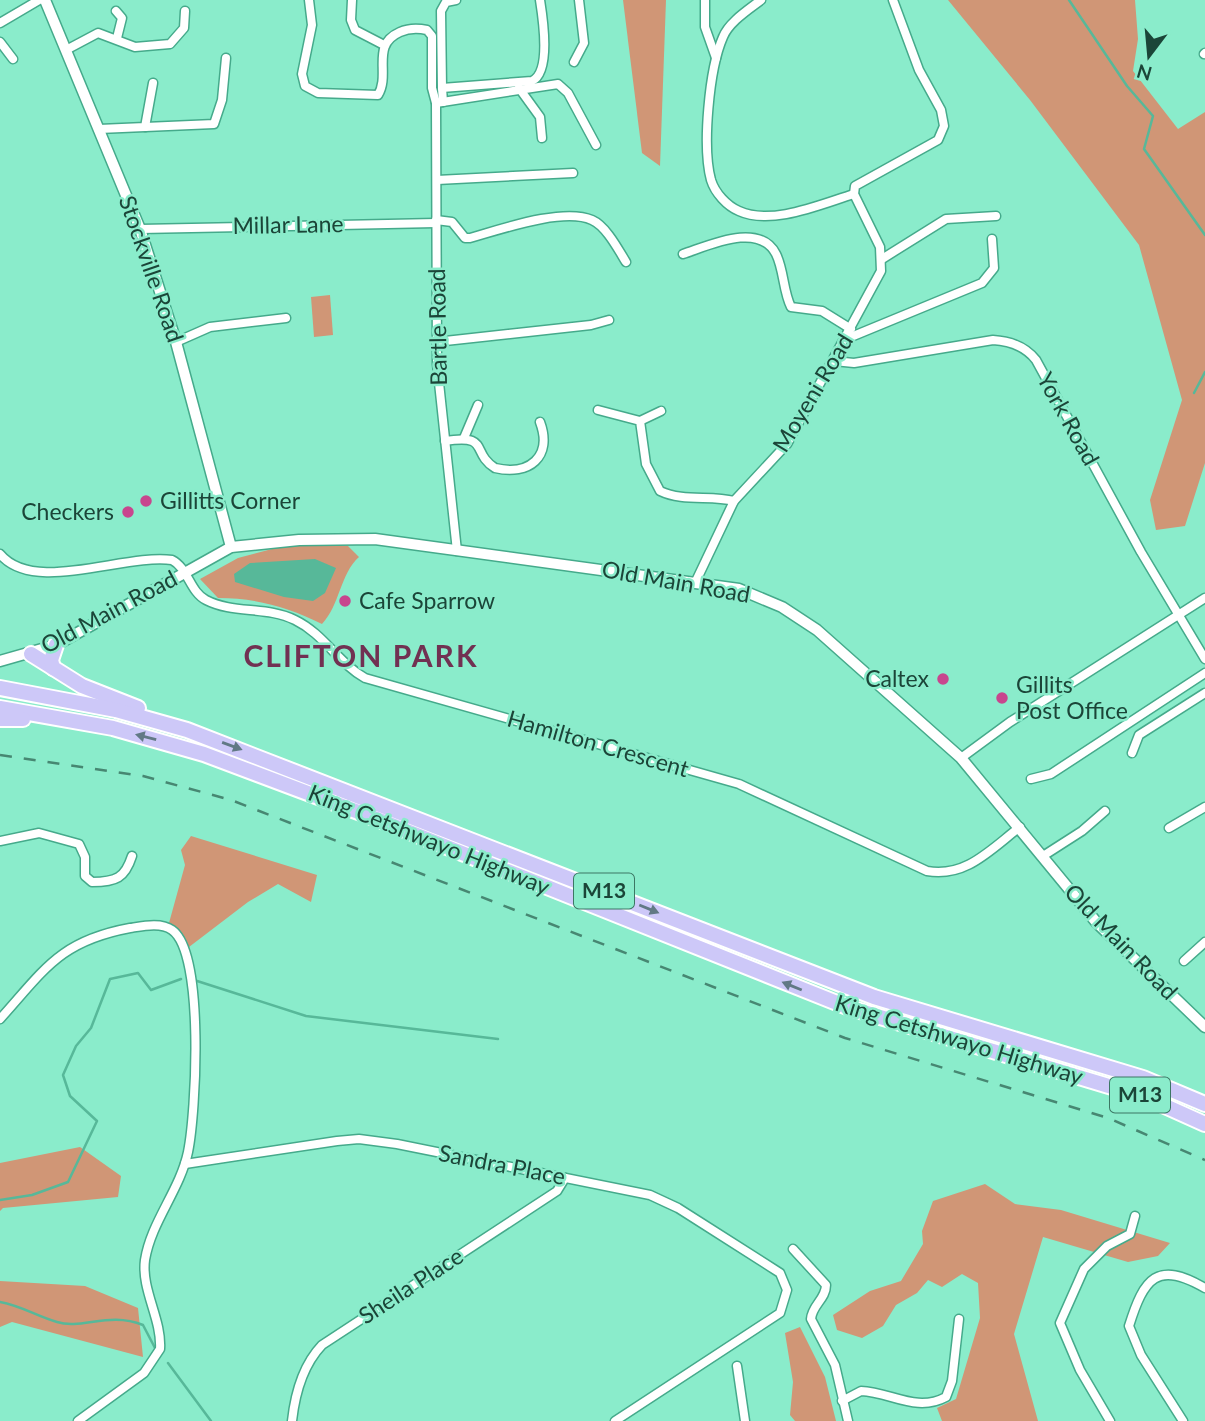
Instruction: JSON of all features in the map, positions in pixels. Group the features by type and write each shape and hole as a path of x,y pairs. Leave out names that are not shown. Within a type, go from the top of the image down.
{"highway":[{"path":"53,668 51,660 56,645"},
{"path":"31,653 82,686 187,730"},
{"path":"0,681 51,687 89,704"},
{"name":"King Cetshwayo Highway","path":"0,688 89,704 187,730 874,997 1143,1078 1205,1104"},
{"name":"King Cetshwayo Highway","path":"0,708 70,719 170,743 269,777 847,1007 1145,1097 1205,1124"},
{"path":"0,719 70,719"}],"street":[{"path":"0,23 39,0"},
{"name":"Stockville Road","path":"45,0 140,229 176,342 231,547"},
{"path":"309,0 312,25 302,74 304,84 311,91 378,95 382,86 384,45"},
{"path":"352,0 351,20 355,30 384,45"},
{"path":"440,103 441,11 446,2 456,0"},
{"path":"442,88 538,78 544,65 540,0"},
{"path":"574,62 584,43 579,0"},
{"path":"705,0 705,27 716,60"},
{"path":"761,0 726,32 716,60 709,93 710,173 715,188 726,203 742,213 767,215 854,194"},
{"path":"893,0 919,71 941,110 943,132 938,140 856,184 854,194 876,238 883,259 946,219 996,216"},
{"path":"116,11 122,18 117,38"},
{"path":"66,50 93,34 117,38 135,47 170,44 184,28 186,11"},
{"path":"384,45 404,30 429,31 433,39 432,95 440,103"},
{"path":"0,42 13,59"},
{"path":"99,129 214,124 222,100 226,58"},
{"path":"145,127 152,83"},
{"path":"440,103 552,83 563,87 596,145"},
{"path":"519,88 540,117 542,138"},
{"name":"Bartle Road","path":"440,103 436,342 457,551"},
{"path":"437,180 573,173"},
{"path":"436,221 452,222 463,236 470,238 529,221 590,219 599,225 626,261"},
{"name":"Millar Lane","path":"140,229 154,226 436,221"},
{"path":"683,254 736,238 759,240 777,256 791,307 822,311 851,329"},
{"path":"846,339 982,283 994,268 992,239"},
{"name":"Moyeni Road","path":"696,582 734,501 787,444 846,339 881,271 883,259"},
{"path":"176,342 210,327 286,318"},
{"path":"436,342 591,325 608,320"},
{"name":"York Road","path":"834,361 853,363 993,340 1009,341 1028,352 1036,360 1205,659"},
{"path":"464,438 478,405"},
{"path":"598,410 640,421 661,411"},
{"path":"640,421 646,464 660,491 675,496 707,496 734,501"},
{"path":"445,441 464,438 480,446 493,468 507,470 525,467 535,464 541,457 544,435 540,422"},
{"name":"Old Main Road","path":"0,661 56,645 231,547 348,538 696,582 754,594 799,617 961,758 1097,923 1205,1027"},
{"path":"0,554 11,565 34,572 162,559 175,562 184,572"},
{"name":"Hamilton Crescent","path":"184,572 203,599 224,606 281,614 311,629 365,678 739,784 920,869 946,873 963,869 1020,827"},
{"path":"961,758 1010,722 1205,598"},
{"path":"1031,779 1051,774 1205,673"},
{"path":"1132,753 1139,735 1205,693"},
{"path":"1169,828 1205,807"},
{"path":"1043,856 1082,831 1105,811"},
{"path":"0,841 21,834 39,833 79,844 85,857 85,876 92,882 119,879 127,872 132,856"},
{"path":"0,1019 48,965 81,941 144,926 163,926 174,932 185,947 197,1051 193,1117 185,1164 152,1238 144,1266 161,1340 158,1355 133,1382 78,1421"},
{"path":"1184,961 1205,942"},
{"name":"Sandra Place","path":"185,1164 359,1139 628,1189 663,1200 780,1273 787,1290 783,1308 773,1319 615,1421"},
{"name":"Sheila Place","path":"292,1421 296,1397 306,1369 321,1345 557,1191 565,1178"},
{"path":"1110,1421 1080,1370 1060,1323 1084,1269 1107,1247 1130,1234 1135,1216"},
{"path":"793,1249 826,1285 826,1293 812,1312 811,1319 835,1365 848,1421"},
{"path":"1183,1421 1141,1355 1129,1326 1145,1287 1163,1274 1179,1274 1205,1288"},
{"path":"842,1402 856,1392 865,1391 907,1403 922,1403 946,1397 952,1381 959,1319"},
{"path":"737,1366 745,1421"}],"shaded area":[{"path":"623,0 666,0 660,166 642,153"},
{"path":"948,0 1135,0 1138,39 1133,71 1178,129 1205,112 1205,463 1185,526 1156,530 1150,500 1182,400 1139,245 1030,100"},
{"path":"330,295 333,335 314,337 311,297"},
{"path":"287,545 348,546 359,557 348,572 333,608 322,624 272,605 218,598 200,579 238,558"},
{"path":"315,559 336,568 325,593 313,601 284,597 235,582 234,574 250,563"},
{"path":"191,836 317,875 311,902 278,884 248,902 189,947 185,938 169,923 185,865 181,850"},
{"path":"80,1147 121,1176 118,1197 3,1208 0,1211 0,1163"},
{"path":"985,1184 1015,1204 1061,1210 1170,1243 1158,1256 1128,1262 1043,1237 1014,1334 1038,1421 942,1421 937,1408 956,1399 980,1318 978,1283 962,1274 942,1287 928,1280 917,1293 896,1305 883,1326 862,1338 837,1330 833,1315 870,1291 901,1281 923,1244 922,1231 933,1201"},
{"path":"0,1281 85,1286 138,1308 143,1357 12,1322 0,1327"},
{"path":"800,1327 825,1377 836,1421 795,1421 790,1415 793,1382 785,1333"}],"waterway":[{"path":"1069,0 1127,86 1153,116 1144,149 1205,235"},
{"path":"1194,393 1205,372"},
{"path":"0,1200 32,1195 68,1182 97,1121 70,1096 63,1075 76,1046 91,1028 110,979 138,973 151,990 181,979"},
{"path":"194,980 306,1016 498,1039"},
{"path":"0,1302 66,1324 107,1320 131,1321 143,1325 155,1348"},
{"path":"168,1363 211,1421"}],"railway":[{"path":"0,755 143,776 231,800 845,1038 1108,1118 1205,1160"}],"place":[{"name":"Gillitts Corner","path":"146,501"},
{"name":"Checkers","path":"128,512"},
{"name":"Cafe Sparrow","path":"345,601"},
{"name":"Caltex","path":"943,679"},
{"name":"Gillits Post Office","path":"1002,698"}],"district":[{"name":"CLIFTON PARK","path":"361,657"}]}
